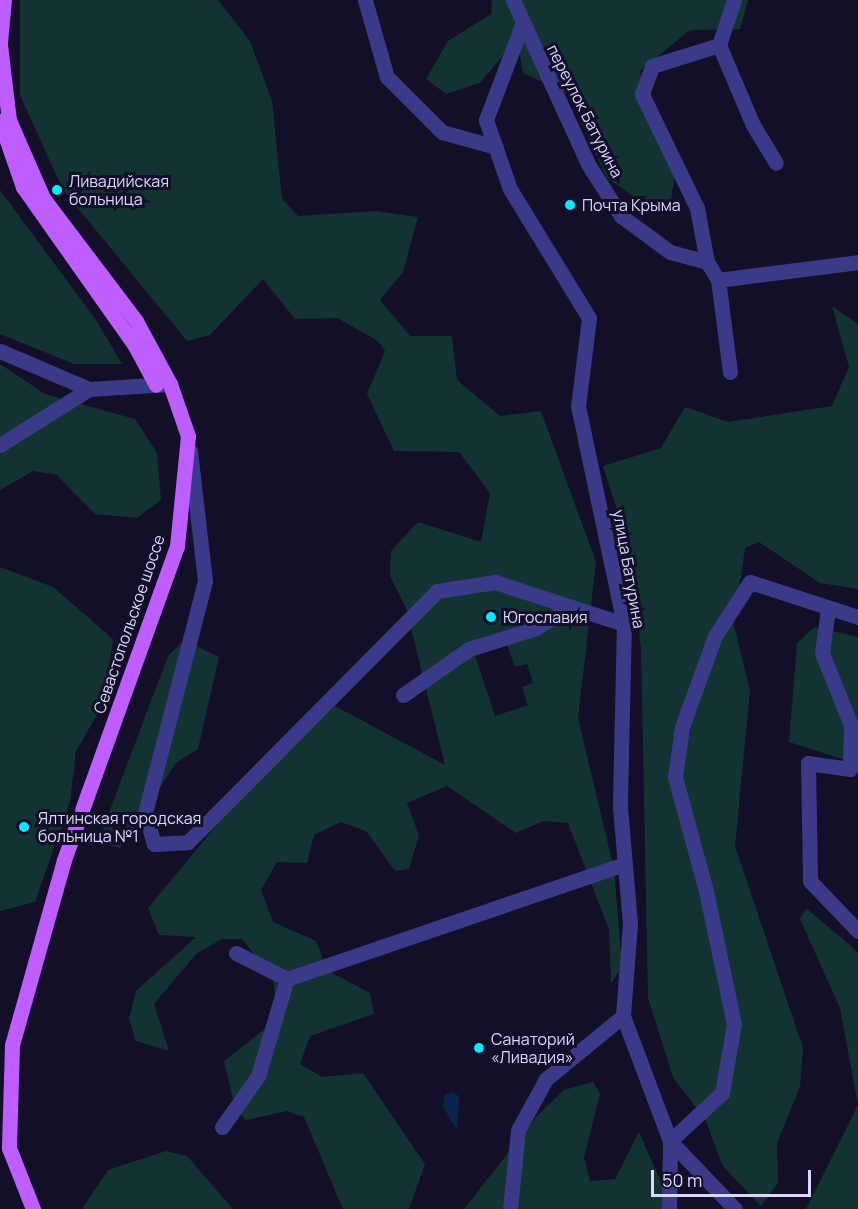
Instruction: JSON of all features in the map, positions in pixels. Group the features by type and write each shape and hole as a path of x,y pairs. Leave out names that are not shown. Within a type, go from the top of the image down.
{"main road":[{"name":"Севастопольское шоссе","path":"4,0 0,43 9,120 43,198 136,321 188,436 177,546 64,860 12,1045 9,1148 33,1209"},
{"path":"0,121 23,187 163,384"}],"street":[{"path":"365,0 387,77 442,132 496,147"},
{"path":"513,0 522,25"},
{"path":"734,0 719,45 753,125 776,163"},
{"name":"улица Батурина","path":"522,25 486,120 510,189 589,318 578,406 624,624 620,807 630,924 623,1016 670,1141 669,1209"},
{"name":"переулок Батурина","path":"522,25 588,164 621,216 670,252 707,262"},
{"path":"719,45 652,66 642,94 697,208 707,262 718,280 730,372"},
{"path":"718,280 858,262"},
{"path":"0,351 89,389 163,384"},
{"path":"0,445 89,389"},
{"path":"188,436 205,581 145,813 154,844 188,842 437,591 495,582 624,624"},
{"path":"735,1209 670,1141 722,1093 734,1024 706,891 675,777 682,727 715,636 750,582 858,617"},
{"path":"403,695 469,649 536,628 570,607"},
{"path":"828,609 822,653 851,725 854,770 808,763 806,824 810,881 858,931"},
{"path":"236,953 287,979 625,864"},
{"path":"222,1127 258,1076 287,979"},
{"path":"510,1209 518,1130 546,1079 623,1016"}],"green space":[{"path":"20,0 218,0 250,41 272,101 282,199 298,216 375,211 418,217 403,272 380,300 410,336 452,336 457,380 500,416 541,411 596,562 578,718 614,869 622,966 611,984 609,930 568,823 543,821 516,833 447,786 407,803 419,835 409,869 395,871 366,831 341,822 314,835 307,863 277,862 261,890 273,922 316,941 328,971 370,993 374,1014 310,1036 300,1064 322,1077 363,1073 425,1164 409,1209 343,1209 304,1117 287,1111 246,1120 235,1108 224,1061 267,1027 275,998 273,977 242,939 222,939 196,954 154,1004 169,1051 136,1041 129,1019 136,991 196,937 159,935 148,908 239,798 335,706 445,765 406,608 390,576 391,551 418,522 481,542 490,493 459,452 394,451 367,394 385,351 378,341 337,318 295,319 263,279 210,335 187,341 63,190 20,95","holes":["507,645 515,667 527,664 533,683 522,687 528,705 495,716 475,655"]},
{"path":"492,0 748,0 740,29 690,30 640,71 653,132 676,167 671,201 650,208 607,178 568,94 523,73 517,39 480,83 446,94 426,79 448,41 491,14"},
{"path":"0,190 96,320 122,364 74,364 0,334"},
{"path":"832,306 858,324 858,589 820,583 759,542 745,548 734,625 750,691 735,846 803,1048 800,1087 777,1143 778,1183 761,1206 722,1165 706,1121 673,1077 648,998 641,649 630,551 603,466 661,448 685,407 728,422 832,406 849,367"},
{"path":"0,364 45,394 135,419 157,453 161,500 137,518 95,514 57,475 33,471 0,490"},
{"path":"0,567 53,587 113,639 105,701 76,751 70,802 35,902 0,911"},
{"path":"815,627 858,637 858,764 789,742 797,643"},
{"path":"184,640 219,657 198,749 176,763 120,848 98,842 168,656"},
{"path":"806,908 858,952 858,1105 840,1008 800,919"},
{"path":"593,1082 600,1094 584,1158 590,1181 615,1179 639,1132 673,1209 464,1209 537,1116 564,1090"},
{"path":"858,1105 858,1209 806,1209"},
{"path":"166,1151 187,1156 233,1209 82,1209 108,1170"}],"water":[{"path":"452,1092 459,1096 457,1130 443,1107 445,1094"}],"place":[{"name":"Ливадийская больница","path":"57,190"},
{"name":"Почта Крыма","path":"570,205"},
{"name":"Югославия","path":"491,617"},
{"name":"Ялтинская городская больница №1","path":"24,827"},
{"name":"Санаторий «Ливадия»","path":"479,1048"}]}
